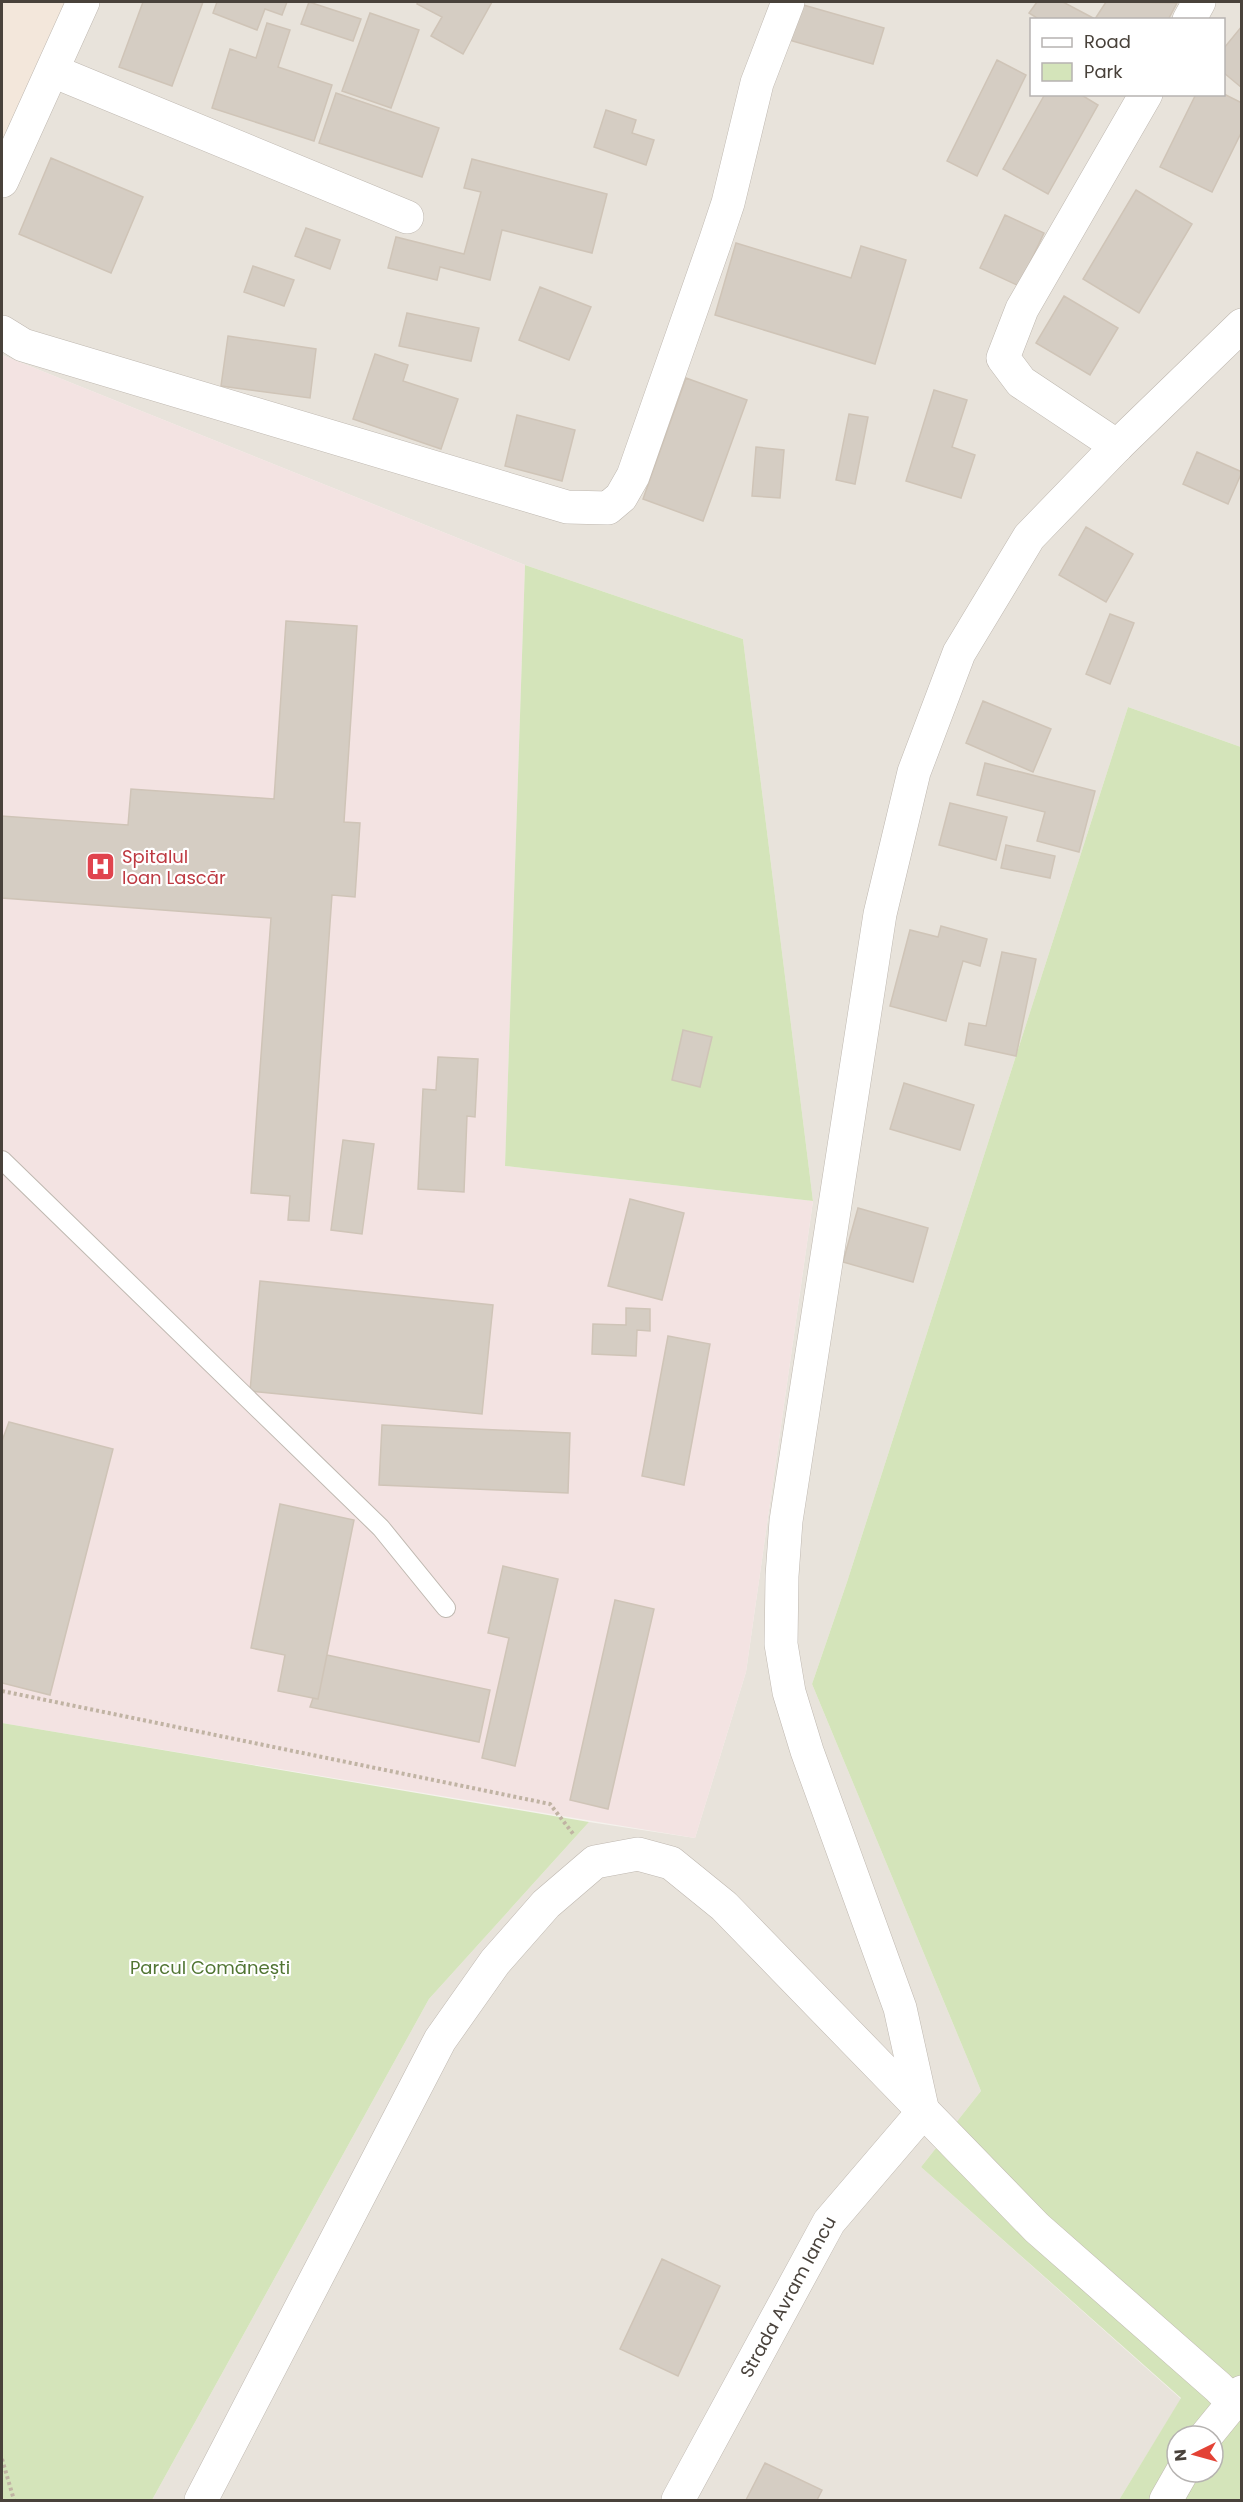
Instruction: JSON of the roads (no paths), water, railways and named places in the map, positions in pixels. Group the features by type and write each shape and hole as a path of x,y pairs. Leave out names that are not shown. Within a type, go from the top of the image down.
{"street":[{"path":"2,181 83,2"},
{"path":"2,332 23,345 567,507 608,508 621,497 633,476 728,203 757,83 788,2"},
{"path":"1190,18 1199,2"},
{"path":"53,71 407,217"},
{"path":"1117,446 1021,382 1003,358 1022,309 1145,96"},
{"path":"923,2112 900,2008 810,1762 789,1692 781,1644 786,1521 880,914 914,771 959,653 1029,537 1117,446 1242,325"},
{"path":"201,2500 440,2040 495,1962 546,1904 595,1862 638,1854 671,1863 724,1906 1037,2228 1237,2397 1216,2424"},
{"name":"Strada Avram Iancu","path":"678,2500 829,2222 923,2112"},
{"path":"1166,2500 1175,2484"}],"lane":[{"path":"2,1160 381,1528 446,1608"}],"place":[{"name":"Spitalul Ioan Lascăr","path":"101,867"}],"park label":[{"name":"Parcul Comănești","path":"210,1968"}]}
